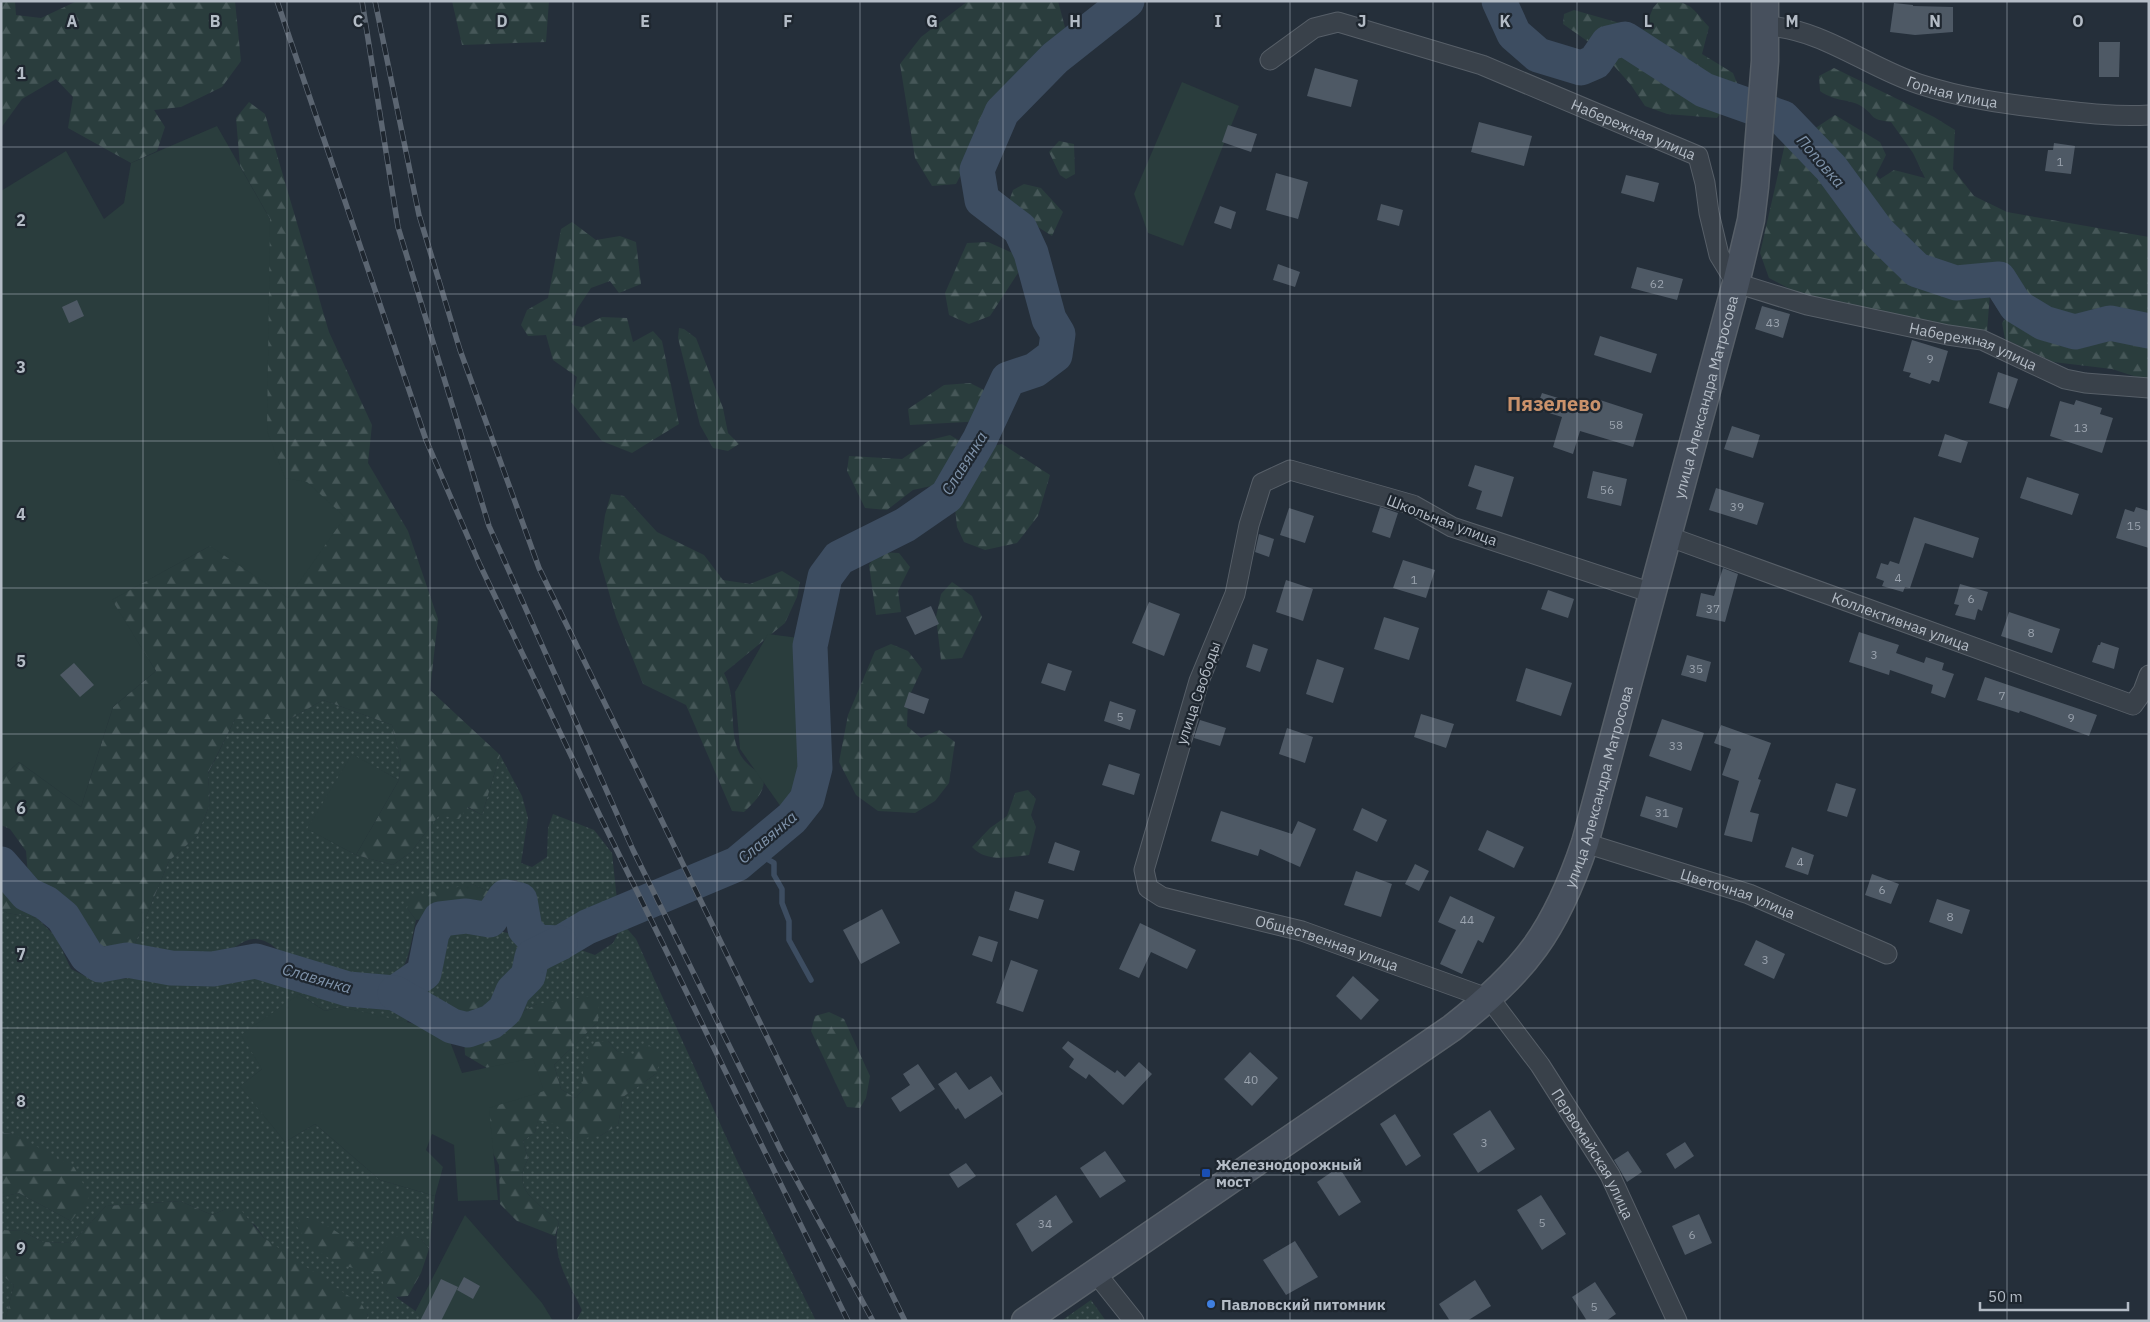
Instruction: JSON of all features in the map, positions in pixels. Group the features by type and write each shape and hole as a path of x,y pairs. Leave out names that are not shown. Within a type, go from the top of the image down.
{"main road":[{"name":"улица Александра Матросова","path":"1025,1321 1452,1028 1490,999 1520,969 1541,941 1559,909 1585,843 1736,283 1751,220 1755,188 1764,81 1766,14"}],"street":[{"name":"Горная улица","path":"1766,14 1784,27 1818,37 1918,84 1988,103 2116,116 2149,115"},
{"name":"Набережная улица","path":"1270,60 1314,28 1338,22 1482,65 1698,156 1719,255 1736,283 1806,304 1948,335 1982,340 2065,378 2085,383 2149,388"},
{"name":"Школьная улица","path":"1262,483 1290,470 1299,472 1413,505 1452,527 1652,593"},
{"name":"улица Свободы","path":"1162,897 1148,888 1144,870 1199,681 1235,594 1249,525 1262,483"},
{"name":"Коллективная улица","path":"1667,536 2134,705 2143,691 2149,675"},
{"name":"Цветочная улица","path":"1585,843 1750,894 1887,954"},
{"name":"Общественная улица","path":"1162,897 1302,931 1490,999"},
{"name":"Первомайская улица","path":"1490,999 1540,1065 1610,1175 1677,1321"},
{"path":"1095,1272 1134,1321"}],"green space":[{"path":"1,1 15,1 16,15 41,18 77,1 235,1 241,61 222,87 181,107 154,110 165,127 157,151 131,163 68,128 73,97 56,79 22,99 1,128"},
{"path":"452,1 549,1 546,42 462,45"},
{"path":"968,1 1058,1 1066,31 999,103 956,184 932,186 915,158 900,64 921,37"},
{"path":"1659,1 1683,3 1693,9 1709,27 1702,54 1733,73 1739,88 1717,118 1667,114 1645,106 1631,85 1600,50 1563,24 1564,14 1574,10 1644,30 1653,8"},
{"path":"1834,68 1934,117 1955,130 1953,169 1974,196 2007,212 2149,237 2149,313 2144,324 2149,332 2149,381 2112,369 2053,362 2005,339 2002,323 2009,313 2022,306 2021,295 1996,276 1949,273 1942,279 1945,291 1959,295 1980,289 1990,293 1987,332 1819,304 1769,278 1760,253 1787,135 1802,125 1814,129 1835,115 1880,142 1886,155 1876,175 1880,179 1894,170 1925,178 1913,153 1891,122 1875,118 1866,109 1857,104 1831,97 1820,91 1819,76"},
{"path":"1182,82 1239,106 1183,246 1148,233 1134,194"},
{"path":"249,102 265,114 329,332 372,425 368,463 408,531 438,619 430,690 500,755 482,815 468,807 459,819 439,815 411,852 393,865 356,855 399,780 401,762 392,725 323,700 290,719 235,719 208,773 210,804 197,836 169,861 134,946 98,949 68,907 41,890 28,875 26,851 10,829 1,825 1,778 19,762 81,807 113,707 156,671 111,600 210,546 270,219 240,166 236,118"},
{"path":"217,126 270,219 267,431 285,478 307,482 345,517 288,598 210,546 112,600 156,671 113,707 81,807 19,762 1,778 1,191 66,151 104,219 124,203 131,163"},
{"path":"1059,141 1074,144 1075,174 1066,179 1060,175 1049,152"},
{"path":"1024,184 1041,188 1063,212 1052,236 1007,207 1013,190"},
{"path":"572,222 596,240 620,236 636,242 641,284 619,293 610,281 591,288 577,309 572,325 582,327 602,317 627,318 633,342 653,331 662,341 679,424 632,453 602,441 571,402 577,377 553,360 546,335 528,336 521,325 527,310 548,298 561,229"},
{"path":"988,242 1017,255 1018,273 990,316 969,324 949,315 945,293 967,243"},
{"path":"679,328 684,329 696,338 723,408 728,433 739,444 728,451 713,448 700,425 678,338"},
{"path":"970,383 990,393 985,421 910,425 908,409 944,385"},
{"path":"950,435 975,450 1002,444 1050,475 1038,516 1017,543 985,550 964,542 957,527 954,498 931,486 913,490 887,510 865,508 847,471 849,456 902,459 930,440"},
{"path":"611,494 624,496 657,532 704,555 723,580 750,584 782,571 800,582 797,597 785,623 724,673 732,701 735,742 740,754 749,765 763,774 764,780 759,796 744,812 732,811 686,705 643,684 616,617 599,558 605,515"},
{"path":"877,552 899,553 910,567 898,591 901,612 876,615 869,565"},
{"path":"952,582 972,596 982,617 962,658 941,660 936,617 941,594"},
{"path":"768,634 799,638 806,789 786,814 740,749 735,692"},
{"path":"891,644 908,651 922,669 908,699 907,726 921,738 939,730 955,742 949,783 935,801 915,813 878,811 856,795 839,762 848,715 875,651"},
{"path":"323,700 392,725 401,762 399,780 352,755 308,829 356,855 393,865 411,852 439,815 467,807 482,815 500,755 522,796 528,818 521,863 532,867 547,857 548,828 553,814 594,830 612,853 617,900 555,935 540,932 530,922 525,891 517,880 502,880 490,892 472,884 407,908 416,920 407,960 401,971 392,979 380,982 349,981 318,972 294,962 267,942 255,939 247,940 221,954 210,956 177,955 134,946 169,861 197,836 210,804 208,774 235,719 290,719"},
{"path":"352,754 399,780 356,855 307,829"},
{"path":"1028,790 1036,799 1031,815 1036,827 1029,855 1006,858 991,857 978,852 972,847 990,828 1007,816 1015,793"},
{"path":"1,878 37,918 7,913 1,908"},
{"path":"472,884 490,892 495,908 416,920 407,908 411,897"},
{"path":"1,908 7,913 37,918 56,937 71,969 95,981 176,974 210,977 243,973 277,976 327,996 389,1003 419,987 432,969 437,937 447,928 467,924 512,934 540,957 578,949 595,955 613,943 623,924 636,939 738,1163 816,1321 576,1321 582,1310 566,1278 559,1257 557,1234 559,1222 529,1195 522,1180 523,1170 528,1159 523,1141 535,1132 538,1119 600,1136 618,1125 623,1097 657,1073 617,1051 608,1041 583,1067 583,1090 575,1098 561,1089 554,1065 598,1022 537,1004 504,1021 482,1000 408,1007 412,1016 405,1024 341,1007 325,1011 299,994 262,1069 241,1086 285,1142 315,1124 380,1180 435,1196 429,1249 421,1239 386,1290 421,1315 418,1321 365,1321 368,1315 264,1238 255,1225 226,1209 212,1215 180,1201 106,1206 72,1243 43,1242 22,1231 1,1230 1,1197 19,1193 71,1221 14,1134 1,1133"},
{"path":"299,994 325,1011 341,1007 446,1031 462,1073 533,1058 544,1091 489,1108 498,1200 458,1201 454,1145 432,1134 426,1150 443,1167 435,1196 380,1180 315,1124 285,1142 240,1086 262,1069 241,1035"},
{"path":"590,996 599,1003 598,1022 554,1065 561,1089 575,1098 583,1090 583,1067 594,1042 608,1041 617,1051 630,1056 649,1045 660,1055 657,1073 623,1097 618,1125 600,1136 570,1140 557,1125 538,1120 535,1132 523,1141 528,1159 523,1170 522,1180 529,1195 559,1222 555,1236 517,1221 500,1204 499,1165 490,1147 487,1068 465,1055 464,1038 412,1016 407,1007 435,999 482,1000 505,1021 537,1004"},
{"path":"829,1012 844,1019 870,1076 866,1098 860,1108 847,1107 811,1031 815,1016"},
{"path":"1,1133 14,1134 74,1167 90,1196 71,1221 19,1193 1,1197"},
{"path":"180,1201 212,1215 226,1209 241,1210 264,1238 362,1305 368,1316 365,1321 5,1321 14,1285 1,1274 1,1230 22,1231 43,1242 72,1243 106,1206"},
{"path":"465,1215 542,1303 553,1321 418,1321 420,1315 415,1312"},
{"path":"302,1217 312,1219 332,1229 359,1247 379,1256 393,1238 405,1233 421,1239 429,1249 421,1273 408,1296 395,1297 386,1290 379,1272 354,1268 321,1253 303,1236 296,1225"},
{"path":"1,1274 14,1285 5,1321 1,1321"},
{"path":"1091,1300 1106,1321 1061,1321"}],"building":[{"path":"1894,3 1913,6 1953,7 1953,32 1915,35 1890,32"},
{"path":"2099,42 2120,42 2119,77 2099,77"},
{"path":"1315,68 1358,80 1351,107 1307,96"},
{"path":"1479,122 1532,136 1524,166 1471,152"},
{"path":"1228,125 1257,134 1251,152 1222,142"},
{"path":"2054,143 2075,146 2071,174 2045,171 2048,150 2053,150"},
{"path":"1276,173 1308,182 1298,219 1266,210"},
{"path":"1626,175 1659,183 1654,202 1621,193"},
{"path":"1381,204 1403,210 1399,226 1377,220"},
{"path":"1220,206 1236,212 1231,229 1214,223"},
{"path":"1278,264 1300,272 1295,287 1273,280"},
{"path":"1637,267 1683,279 1677,300 1631,288"},
{"path":"77,300 84,316 69,323 62,307"},
{"path":"1762,306 1790,314 1783,338 1755,329"},
{"path":"1600,336 1657,354 1651,373 1594,355"},
{"path":"1912,340 1948,351 1939,382 1932,380 1930,384 1909,377 1911,373 1903,371"},
{"path":"1998,372 2018,379 2008,409 1989,403"},
{"path":"1542,393 1597,410 1600,400 1643,414 1633,447 1580,431 1573,454 1553,447 1562,417 1536,409"},
{"path":"2076,400 2102,408 2100,414 2113,418 2102,453 2050,436 2060,401 2074,405"},
{"path":"1732,426 1760,435 1753,458 1724,449"},
{"path":"1945,434 1968,442 1961,463 1938,456"},
{"path":"1475,465 1514,477 1502,517 1476,509 1482,491 1468,486"},
{"path":"1593,471 1627,479 1621,506 1587,498"},
{"path":"2027,477 2079,494 2072,515 2020,498"},
{"path":"1716,488 1764,503 1757,525 1709,510"},
{"path":"1380,507 1398,513 1390,538 1372,532"},
{"path":"2136,507 2149,511 2149,548 2116,538 2125,509 2134,512"},
{"path":"1289,508 1314,516 1305,543 1280,535"},
{"path":"1914,517 1979,538 1973,558 1925,543 1910,588 1905,587 1903,592 1882,586 1884,581 1876,578 1881,563 1888,565 1890,561 1899,564"},
{"path":"1259,534 1274,539 1269,557 1255,552"},
{"path":"1403,560 1435,570 1426,598 1393,588"},
{"path":"1723,568 1738,574 1725,622 1696,616 1701,593 1714,596"},
{"path":"1286,580 1313,589 1303,621 1276,612"},
{"path":"1960,584 1988,592 1982,611 1978,609 1975,620 1955,615 1959,605 1954,604"},
{"path":"1548,590 1574,599 1568,618 1541,609"},
{"path":"1149,602 1180,614 1164,656 1132,643"},
{"path":"931,606 939,624 915,635 906,617"},
{"path":"2009,612 2060,629 2052,653 2001,636"},
{"path":"1384,617 1419,628 1409,660 1374,649"},
{"path":"1859,632 1899,645 1896,653 1924,663 1926,657 1944,663 1942,670 1954,674 1945,698 1931,693 1933,685 1890,670 1889,675 1849,662"},
{"path":"2101,642 2119,648 2114,669 2092,662 2098,645"},
{"path":"1253,644 1268,649 1260,672 1246,667"},
{"path":"1687,655 1711,662 1706,682 1681,675"},
{"path":"1317,659 1344,668 1333,703 1306,694"},
{"path":"74,663 94,685 80,697 60,675"},
{"path":"1048,663 1072,671 1065,691 1041,683"},
{"path":"1526,668 1572,683 1561,716 1516,701"},
{"path":"1985,677 2097,715 2089,736 2020,711 2019,713 1977,700"},
{"path":"909,692 929,699 924,714 904,707"},
{"path":"1110,701 1136,710 1130,730 1104,721"},
{"path":"1421,714 1454,724 1446,748 1414,737"},
{"path":"1662,719 1704,733 1691,771 1649,756"},
{"path":"1200,720 1226,728 1220,746 1194,738"},
{"path":"1721,725 1771,743 1758,779 1761,780 1750,812 1759,814 1752,842 1724,835 1739,781 1722,775 1731,749 1714,743"},
{"path":"1287,728 1313,737 1305,763 1279,754"},
{"path":"1109,764 1140,774 1134,795 1102,785"},
{"path":"1836,783 1856,789 1847,817 1827,811"},
{"path":"1646,796 1683,808 1677,828 1640,816"},
{"path":"1362,808 1387,820 1377,842 1353,830"},
{"path":"1221,811 1292,834 1298,821 1316,829 1300,867 1260,849 1258,856 1211,841"},
{"path":"1487,830 1524,847 1514,868 1478,850"},
{"path":"1055,842 1080,851 1074,871 1048,863"},
{"path":"1792,847 1814,855 1808,875 1785,867"},
{"path":"1415,864 1429,871 1419,891 1405,884"},
{"path":"1356,871 1392,884 1381,917 1344,905"},
{"path":"1872,874 1899,884 1891,904 1865,895"},
{"path":"1015,891 1044,900 1038,919 1009,910"},
{"path":"1450,896 1495,917 1483,943 1478,940 1462,974 1440,964 1456,930 1438,922"},
{"path":"1937,899 1970,910 1962,934 1929,922"},
{"path":"882,909 900,943 861,964 843,930"},
{"path":"1140,923 1196,950 1187,969 1151,952 1139,978 1119,969"},
{"path":"979,936 998,942 992,962 972,955"},
{"path":"1756,940 1785,954 1774,979 1744,965"},
{"path":"1011,960 1038,970 1023,1012 996,1003"},
{"path":"1353,976 1379,1000 1361,1020 1336,996"},
{"path":"1068,1041 1115,1073 1117,1070 1125,1077 1139,1062 1152,1074 1123,1105 1089,1074 1086,1079 1069,1067 1074,1059 1062,1048"},
{"path":"1250,1052 1278,1078 1252,1106 1224,1079"},
{"path":"918,1064 935,1089 900,1112 891,1098 910,1085 903,1074"},
{"path":"956,1072 969,1090 991,1076 1003,1094 965,1119 958,1108 956,1110 938,1084"},
{"path":"1490,1110 1515,1149 1478,1173 1453,1134"},
{"path":"1395,1114 1421,1156 1406,1166 1380,1124"},
{"path":"1685,1142 1694,1156 1675,1169 1666,1154"},
{"path":"1105,1151 1126,1181 1100,1198 1080,1168"},
{"path":"1628,1151 1642,1172 1627,1182 1614,1160"},
{"path":"966,1163 976,1176 958,1188 949,1174"},
{"path":"1339,1167 1361,1202 1339,1216 1317,1182"},
{"path":"1056,1195 1073,1222 1032,1252 1016,1224"},
{"path":"1541,1195 1566,1234 1542,1250 1517,1210"},
{"path":"1699,1214 1712,1243 1685,1255 1672,1226"},
{"path":"1295,1241 1318,1277 1286,1295 1263,1260"},
{"path":"464,1277 480,1286 473,1299 457,1290"},
{"path":"441,1279 458,1287 441,1321 420,1321"},
{"path":"1475,1280 1491,1306 1467,1321 1450,1321 1439,1304"},
{"path":"1595,1282 1616,1314 1606,1321 1587,1321 1572,1297"}],"waterway":[{"name":"Славянка","path":"1,864 27,894 46,903 63,917 87,956 100,965 127,960 171,968 213,969 256,961 348,989 395,993 424,973 432,933 440,919 466,916 490,920 505,897 520,900 525,929 537,942 560,943 587,927 737,864 792,818 807,799 815,768 810,646 825,577 839,558 905,525 947,496 980,439 1008,379 1035,370 1055,355 1058,334 1049,319 1031,253 1020,229 982,200 977,170 1002,112 1055,58 1127,1"},
{"name":"Поповка","path":"1499,1 1514,34 1538,55 1581,68 1595,62 1608,43 1625,39 1704,90 1783,118 1831,168 1878,232 1917,270 1956,283 1999,279 2016,306 2044,323 2075,332 2110,323 2149,331"},
{"path":"753,851 774,863 774,875 782,889 782,903 789,921 789,940 811,980"},
{"path":"395,993 452,1026 468,1030 491,1022 505,1010 513,991 528,976 532,957 560,943"}],"railway":[{"path":"277,1 426,440 480,565 600,816 848,1321"},
{"path":"362,1 398,227 489,526 633,850 782,1153 873,1321"},
{"path":"375,1 419,215 460,350 539,568 905,1321"}],"place":[{"name":"Железнодорожный мост","path":"1206,1173"},
{"name":"Павловский питомник","path":"1211,1304"}],"district":[{"name":"Пязелево","path":"1554,403"}]}
